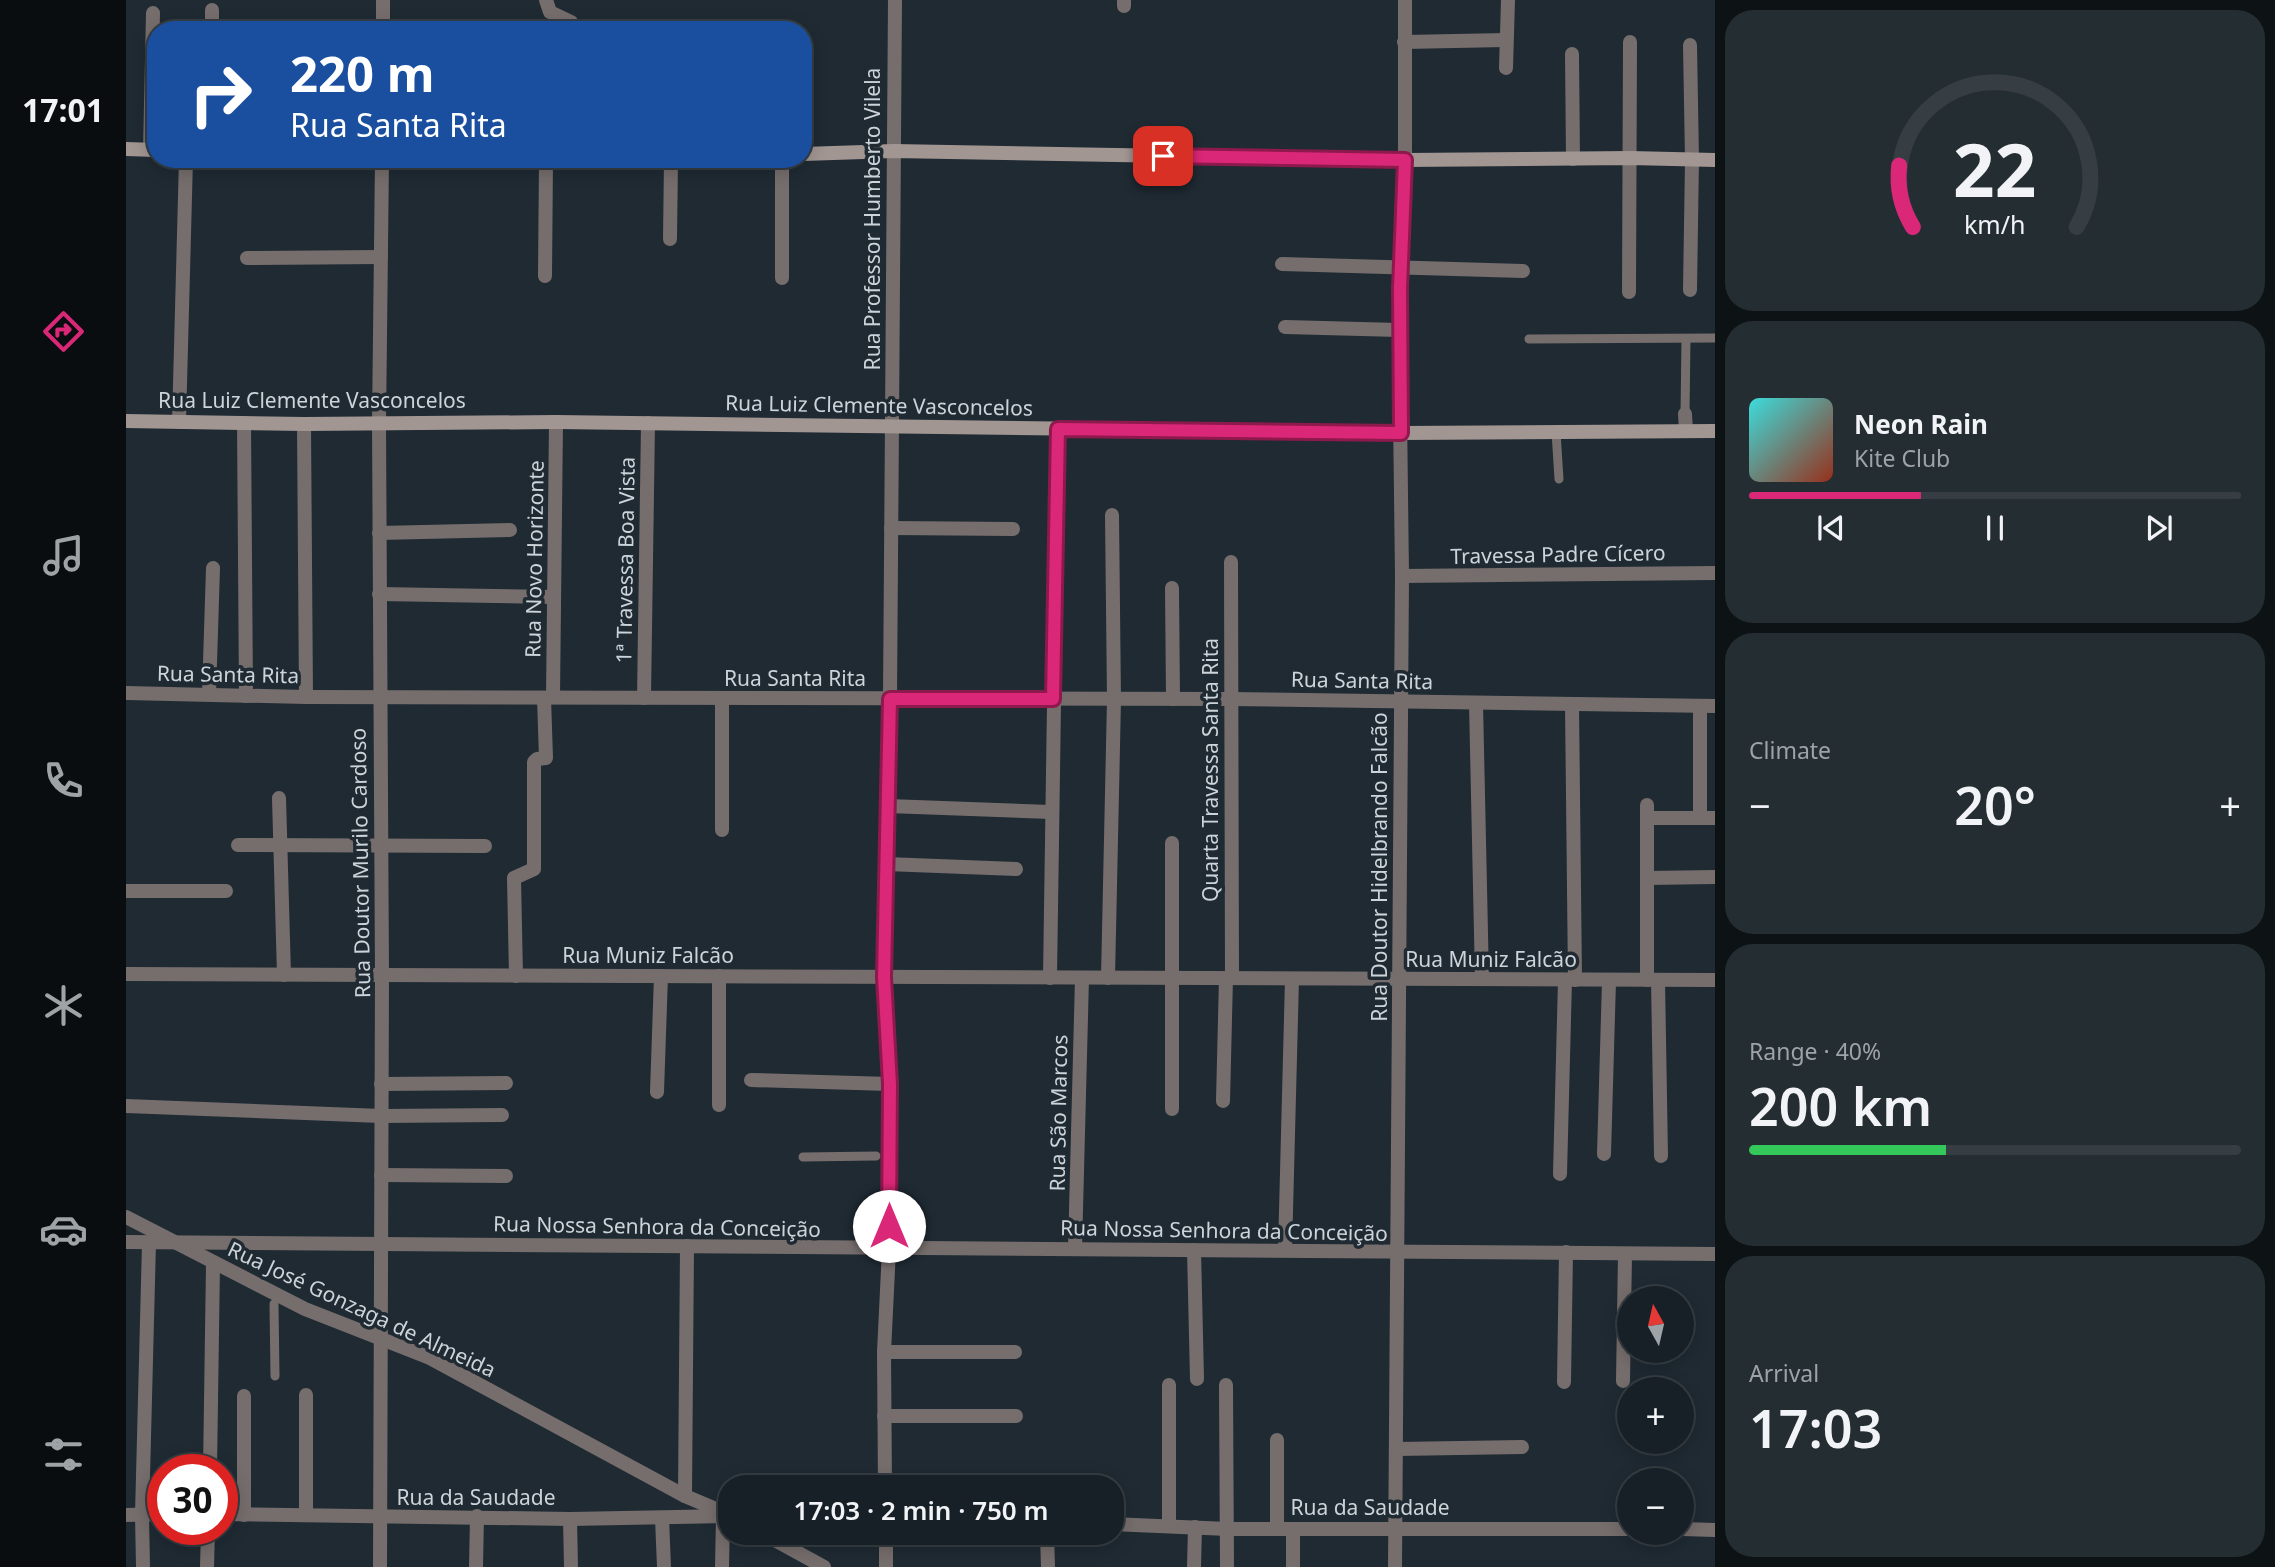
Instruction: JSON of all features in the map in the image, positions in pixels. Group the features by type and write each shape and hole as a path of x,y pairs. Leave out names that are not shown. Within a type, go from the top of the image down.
{"street":[{"path":"383,0 383,21"},
{"path":"546,0 550,12 569,21"},
{"name":"Rua Professor Humberto Vilela","path":"885,1475 884,1352 889,1249 883,1156 890,1084 884,977 890,699 895,0"},
{"name":"Rua Doutor Hidelbrando Falcão","path":"1395,1567 1404,1449 1397,1253 1402,576 1399,330 1405,160 1405,0"},
{"path":"1506,68 1508,0"},
{"path":"212,10 212,21"},
{"path":"153,13 153,21"},
{"path":"1404,42 1506,40"},
{"path":"1629,292 1630,41"},
{"path":"1690,44 1690,290"},
{"path":"1572,54 1573,159"},
{"path":"126,149 147,150"},
{"path":"812,154 894,151 1405,160 1715,160"},
{"path":"179,422 186,168"},
{"name":"Rua Doutor Murilo Cardoso","path":"380,1567 383,976 379,423 382,168"},
{"path":"545,276 546,168"},
{"path":"670,239 671,168"},
{"path":"782,168 782,278"},
{"path":"247,258 381,257"},
{"path":"1282,264 1523,271"},
{"path":"1285,327 1399,330"},
{"path":"1685,414 1686,431"},
{"name":"Rua Luiz Clemente Vasconcelos","path":"126,421 304,424 556,422 1401,433 1715,432"},
{"name":"Rua Novo Horizonte","path":"516,976 514,878 534,869 534,762 546,758 554,597 556,422"},
{"path":"244,423 246,695"},
{"name":"1ª Travessa Boa Vista","path":"645,698 648,423"},
{"path":"304,424 306,697"},
{"path":"1050,978 1058,429"},
{"path":"1108,978 1114,700 1112,515"},
{"path":"891,528 1013,529"},
{"path":"379,533 510,530"},
{"name":"Quarta Travessa Santa Rita","path":"1229,978 1231,562"},
{"path":"209,694 213,568"},
{"name":"Travessa Padre Cícero","path":"1402,576 1715,573"},
{"path":"1172,588 1173,699"},
{"path":"379,594 554,597"},
{"name":"Rua Santa Rita","path":"126,693 306,697 1230,699 1708,706"},
{"path":"722,698 722,830"},
{"path":"1476,703 1482,979"},
{"path":"1560,1174 1570,980 1572,704"},
{"path":"1661,1156 1647,878 1647,811 1707,818 1708,706"},
{"path":"279,798 284,975"},
{"path":"888,806 1051,812"},
{"path":"1172,843 1172,1109"},
{"path":"238,845 485,846"},
{"path":"886,864 1016,869"},
{"path":"1647,878 1715,877"},
{"path":"126,891 226,891"},
{"name":"Rua Muniz Falcão","path":"126,974 1715,980"},
{"path":"657,1092 661,976"},
{"path":"719,976 719,1105"},
{"name":"Rua São Marcos","path":"1075,1249 1082,978"},
{"path":"1223,1101 1229,978"},
{"path":"1286,1251 1292,978"},
{"path":"1604,1154 1609,981"},
{"path":"751,1080 890,1084"},
{"path":"381,1084 506,1083"},
{"path":"126,1106 381,1116 502,1115"},
{"path":"381,1175 506,1176"},
{"name":"Rua José Gonzaga de Almeida","path":"126,1217 274,1298 430,1359 718,1511"},
{"name":"Rua Nossa Senhora da Conceição","path":"126,1242 1715,1254"},
{"path":"143,1567 149,1242"},
{"path":"685,1496 687,1246"},
{"path":"1194,1250 1197,1379"},
{"path":"1564,1382 1566,1252"},
{"path":"1623,1377 1625,1254"},
{"path":"209,1454 213,1264"},
{"path":"884,1352 1015,1352"},
{"path":"1168,1385 1169,1525"},
{"path":"1226,1385 1227,1567"},
{"path":"306,1395 306,1514"},
{"path":"244,1396 244,1515"},
{"path":"884,1416 1016,1416"},
{"path":"1277,1440 1277,1528"},
{"path":"1404,1449 1522,1447"},
{"path":"126,1515 147,1514"},
{"name":"Rua da Saudade","path":"238,1515 570,1519 718,1516"},
{"path":"476,1567 477,1516"},
{"path":"663,1518 664,1567"},
{"path":"570,1519 571,1567"},
{"name":"Rua da Saudade","path":"1124,1524 1228,1529 1617,1529"},
{"path":"1194,1567 1195,1527"},
{"path":"1293,1529 1293,1567"},
{"path":"1694,1529 1715,1530"},
{"path":"207,1567 208,1545"},
{"path":"722,1567 725,1545"},
{"path":"778,1545 800,1561 824,1567"},
{"path":"886,1545 886,1567"},
{"path":"1047,1545 1048,1567"}],"lane":[{"path":"1530,339 1715,338"},
{"path":"1685,414 1686,339"},
{"path":"1556,432 1559,479"},
{"path":"803,1157 883,1156"},
{"path":"274,1298 275,1376"}],"route":[{"path":"889,1226 890,1084 884,977 890,699 1053,699 1058,429 1401,433 1399,330 1405,160 1163,156"}]}
